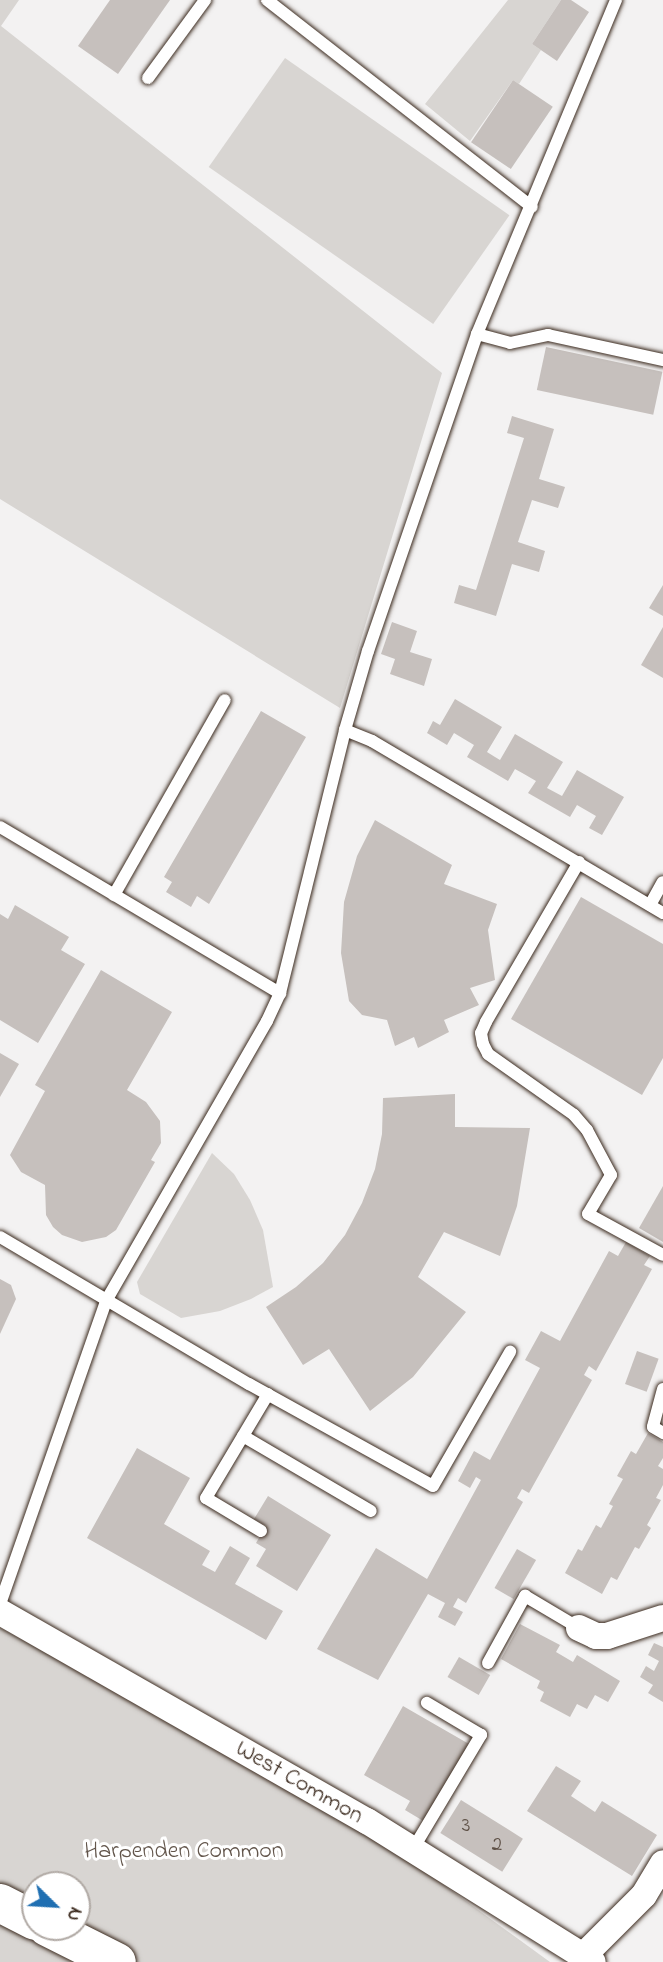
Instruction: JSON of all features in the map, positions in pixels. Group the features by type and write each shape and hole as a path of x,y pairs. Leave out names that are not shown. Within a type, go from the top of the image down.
{"main road":[{"path":"0,1903 21,1914"},
{"path":"75,1941 117,1962"}],"street":[{"name":"West Common","path":"0,1612 413,1849 588,1959"},
{"path":"579,1628 596,1636 607,1636 663,1618"},
{"path":"588,1959 643,1895 663,1863"}],"lane":[{"path":"148,78 205,0"},
{"path":"267,0 532,207"},
{"path":"0,1604 106,1301 267,1021 280,993 345,730 368,652 477,334 616,0"},
{"path":"477,334 510,343 548,335 663,360"},
{"path":"114,895 225,700"},
{"path":"345,730 372,741 663,912"},
{"path":"0,828 280,993"},
{"path":"579,862 485,1022 481,1033 483,1044 488,1054 574,1115 587,1130 611,1175 588,1214 663,1255"},
{"path":"650,905 663,882"},
{"path":"0,1237 106,1301 433,1486 510,1352"},
{"path":"663,1389 653,1427 663,1433"},
{"path":"261,1531 206,1498 268,1394"},
{"path":"243,1436 371,1511"},
{"path":"488,1663 525,1596 579,1628"},
{"path":"413,1849 481,1735 427,1703"}],"green space":[{"path":"0,0 19,0 1,26 442,373 340,708 0,499"},
{"path":"508,0 561,0 532,44 541,50 519,84 513,80 470,141 425,104"},
{"path":"285,58 509,215 433,324 209,167"},
{"path":"212,1153 234,1174 250,1200 263,1230 273,1287 220,1311 181,1318 140,1294 137,1282"},
{"name":"Harpenden Common","path":"0,1628 351,1818 550,1962 0,1962"}],"building":[{"path":"110,0 170,0 118,74 78,46"},
{"path":"561,0 571,0 589,12 557,61 532,44"},
{"path":"513,80 553,107 511,169 471,142"},
{"path":"546,347 662,372 653,415 537,390"},
{"path":"512,416 554,429 539,479 565,487 558,508 532,500 518,542 545,551 539,572 512,564 496,616 454,603 459,585 476,590 524,438 507,433"},
{"path":"663,585 663,616 649,608"},
{"path":"392,622 417,631 410,652 432,659 424,686 390,674 395,659 381,654"},
{"path":"663,627 663,678 641,665"},
{"path":"455,699 502,727 487,752 500,760 515,734 563,762 547,788 562,796 577,770 624,797 602,835 589,828 596,816 577,805 570,817 528,793 536,781 524,774 515,769 508,781 467,757 474,745 454,733 447,745 427,733 433,721 440,725"},
{"path":"261,711 306,737 209,904 197,896 191,907 166,892 172,882 164,877"},
{"path":"375,820 452,865 444,884 497,904 488,930 495,980 470,988 479,1005 444,1020 449,1032 418,1048 414,1037 395,1046 387,1020 362,1015 349,1001 341,953 344,902 357,856"},
{"path":"581,897 663,944 663,1058 642,1095 511,1019"},
{"path":"15,905 69,937 61,950 85,964 38,1043 0,1020 0,914 8,919"},
{"path":"101,970 172,1012 127,1090 146,1102 160,1121 161,1143 151,1160 155,1162 116,1230 106,1237 82,1242 62,1235 53,1227 46,1215 45,1185 21,1172 10,1155 45,1091 35,1085"},
{"path":"0,1053 19,1064 0,1097"},
{"path":"455,1094 455,1127 530,1128 517,1206 500,1256 444,1232 418,1277 466,1312 413,1377 370,1411 329,1349 303,1365 266,1307 296,1287 323,1263 345,1235 362,1203 375,1169 382,1134 383,1098"},
{"path":"663,1186 663,1242 639,1228"},
{"path":"626,1242 650,1256 644,1265 652,1269 596,1371 589,1366 584,1375 592,1380 529,1493 522,1489 517,1498 523,1502 466,1603 458,1598 453,1607 463,1612 455,1626 438,1617 445,1603 428,1594 378,1680 317,1649 376,1548 427,1579 481,1480 476,1477 470,1488 458,1481 474,1451 490,1460 540,1368 525,1360 541,1331 560,1341 609,1251 618,1256"},
{"path":"0,1279 11,1285 16,1299 0,1334"},
{"path":"637,1351 659,1359 647,1392 625,1384"},
{"path":"648,1433 663,1442 663,1458 658,1466 663,1469 663,1485 656,1498 661,1500 647,1525 651,1528 639,1549 635,1547 617,1580 611,1577 602,1594 565,1573 578,1549 582,1551 596,1525 601,1528 613,1506 609,1504 623,1479 617,1476 631,1451 636,1454"},
{"path":"137,1448 190,1478 164,1524 210,1551 202,1565 215,1572 230,1546 250,1558 235,1584 283,1611 266,1640 87,1538"},
{"path":"268,1496 331,1535 297,1591 256,1566 266,1549 256,1543 266,1526 254,1519"},
{"path":"517,1549 536,1560 514,1599 495,1588"},
{"path":"520,1624 560,1645 556,1652 573,1662 577,1655 620,1681 608,1702 595,1695 587,1709 577,1704 570,1717 540,1701 544,1692 537,1688 540,1681 501,1659"},
{"path":"654,1643 663,1647 663,1702 648,1693 653,1685 640,1677 646,1666 654,1671 659,1661 648,1655"},
{"path":"459,1657 490,1675 479,1695 448,1677"},
{"path":"403,1706 469,1744 425,1822 405,1810 410,1801 364,1775"},
{"path":"556,1766 581,1781 571,1796 595,1812 602,1801 657,1835 632,1876 527,1811"},
{"path":"461,1800 523,1839 502,1872 440,1833"}]}
